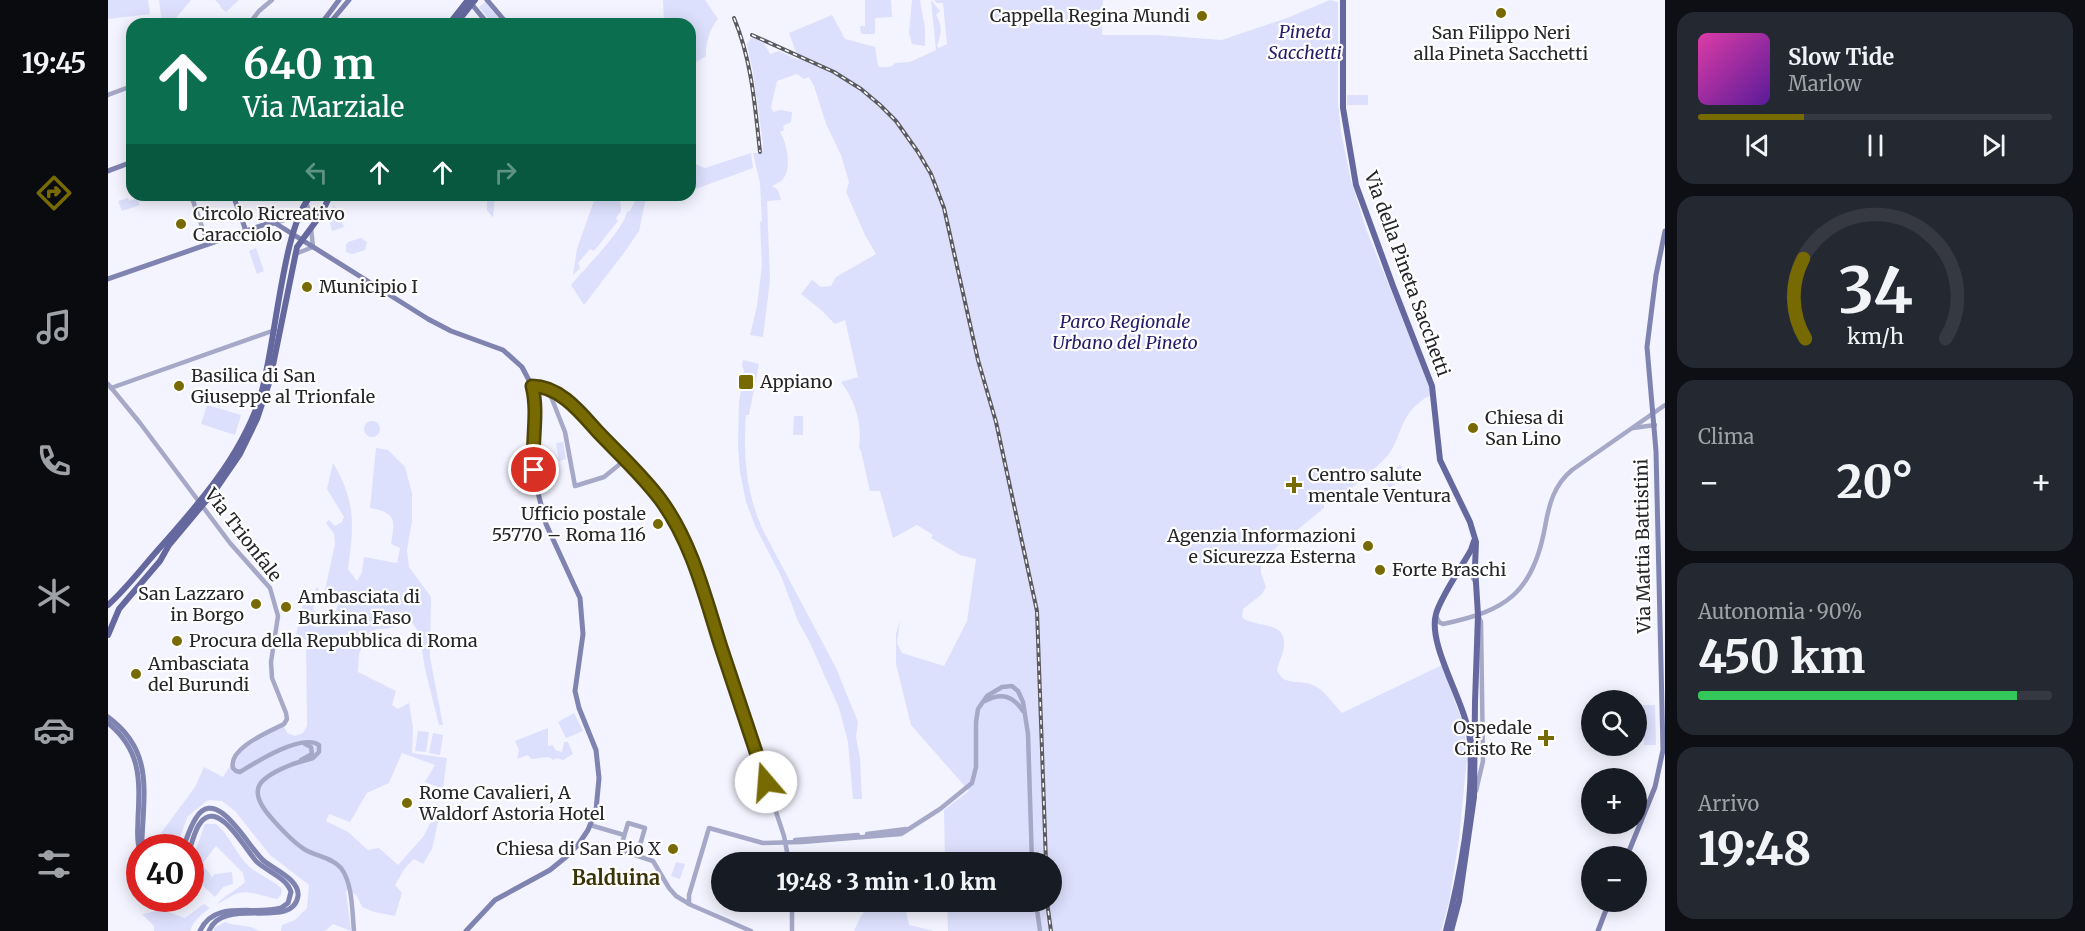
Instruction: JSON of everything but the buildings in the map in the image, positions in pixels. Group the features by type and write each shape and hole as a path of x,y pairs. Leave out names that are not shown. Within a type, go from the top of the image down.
{"main road":[{"path":"326,18 339,0"},
{"path":"334,18 349,0"},
{"path":"487,0 502,18"},
{"name":"Via della Pineta Sacchetti","path":"1343,0 1342,102 1352,166 1365,212 1433,389 1440,460 1470,522 1474,537 1478,615"},
{"path":"455,18 471,1"},
{"path":"460,18 471,1"},
{"path":"471,1 484,18"},
{"path":"108,171 126,164"},
{"path":"235,201 246,231"},
{"path":"109,633 119,609 160,561 171,541 225,467 248,427 261,395 282,285 299,215 307,201"},
{"path":"108,605 225,477 244,448 264,400 278,343 295,254 301,240 328,201"},
{"path":"108,279 246,231 275,224 433,322 453,332 503,350 522,367 532,386 535,408 532,455 537,494 546,524 574,583 581,607 583,634 575,691 579,708 596,750 600,778 597,806 590,825 566,857 545,873 511,889 495,900 466,931"},
{"name":"Via Mattia Battistini","path":"1631,846 1655,787 1663,750 1655,425 1648,338 1656,275 1665,231"},
{"path":"1446,931 1453,903 1465,828 1470,754 1466,721 1438,642 1436,615 1472,547 1474,537"},
{"path":"1451,931 1460,890 1474,797 1478,615"},
{"path":"108,622 109,633"},
{"path":"108,717 126,737 139,764 141,834"},
{"path":"108,723 126,737"},
{"path":"191,834 197,822 209,816 223,820 254,859 290,888 290,898 283,907 208,918 200,931"},
{"path":"194,834 197,822"},
{"path":"1598,931 1605,912"},
{"path":"209,931 225,914"}],"street":[{"path":"254,18 272,0"},
{"path":"108,95 126,88"},
{"path":"193,201 208,244"},
{"path":"307,201 309,213 320,215"},
{"path":"275,224 299,215"},
{"path":"295,254 313,247 311,228"},
{"path":"110,386 275,330"},
{"name":"Via Trionfale","path":"110,386 230,543 266,582 275,601 278,614 271,673 287,719 284,724 238,752 232,760 233,768 241,771 272,753 307,742 316,742 320,747 320,752 313,759 293,764 263,780 257,790 258,800 266,813 301,847 340,868 347,882 354,931"},
{"path":"532,386 548,389 558,394 579,411 632,467 660,500 674,522 692,561 787,852"},
{"path":"548,389 565,432 575,486 604,477 625,460"},
{"path":"1436,615 1439,622 1443,624 1501,606 1526,581 1539,554 1551,500 1561,480 1665,405"},
{"path":"1630,429 1655,425"},
{"path":"1456,577 1462,572 1469,573 1473,576 1476,585"},
{"path":"689,904 689,895 709,828 760,843 900,834 954,799 973,781 976,767 976,718 981,705 987,696 1002,687 1014,687 1023,702 1029,745 1032,852"},
{"path":"981,705 991,698 1009,696 1026,719"},
{"path":"637,855 645,828 628,823 620,850 654,862 670,890 689,904 751,931"},
{"path":"590,825 624,835"},
{"path":"792,912 792,931"},
{"path":"1037,912 1040,931"}],"green space":[{"path":"108,0 148,0 150,14 108,19"},
{"path":"159,0 191,0 176,18 161,18"},
{"path":"215,0 239,0 226,12"},
{"path":"663,0 705,0 718,19 709,36 706,56 696,62 696,18 664,18"},
{"path":"865,0 891,0 892,17 875,18 875,34 861,34 860,26 865,26"},
{"path":"912,0 920,0 925,28 925,46 912,44 909,33"},
{"name":"Parco Regionale Urbano del Pineto","path":"931,0 940,11 936,15 940,27 937,46 939,48 947,44 943,3 936,3 935,0 1103,0 1102,35 1156,35 1222,40 1287,18 1330,0 1338,2 1338,103 1341,132 1351,181 1366,229 1429,385 1431,396 1423,399 1408,414 1389,454 1379,464 1338,498 1324,502 1324,508 1261,560 1261,573 1266,587 1262,594 1243,609 1242,617 1273,627 1283,635 1284,649 1277,670 1280,676 1288,681 1319,688 1342,713 1442,665 1464,727 1467,758 1459,839 1449,902 1441,931 948,931 947,912 1062,912 1062,852 945,852 944,810 969,791 911,725 896,664 896,634 900,620 897,643 902,653 944,666 967,621 976,559 960,555 931,538 933,535 917,525 893,538 880,491 870,491 859,448 860,430 857,413 851,397 841,382 858,377 845,320 835,324 801,294 812,280 821,287 831,286 836,277 876,254 846,192 849,182 841,155 826,124 814,86 809,77 804,79 797,74 777,81 771,107 773,112 780,110 792,112 791,122 783,126 784,130 780,132 787,150 788,164 785,176 772,186 778,190 781,200 767,201 770,280 763,337 750,335 757,306 762,266 760,183 753,153 762,153 763,144 747,44 752,37 764,43 770,54 779,51 799,60 789,33 832,15 845,39 875,47 878,66 887,67 895,63 910,62 936,50"},
{"path":"485,2 498,18 488,18 479,7"},
{"path":"1347,95 1368,95 1368,105 1347,105"},
{"path":"751,153 753,168 696,189 696,164 705,168"},
{"path":"126,199 126,201 138,201 140,205 122,211 118,201"},
{"path":"487,201 494,201 493,218 487,210"},
{"path":"594,201 620,201 621,211 616,218 618,221 594,251 590,249 578,263 580,268 573,275 577,249"},
{"path":"635,201 645,201 639,231 584,305 571,285 612,238 625,219 627,211 629,212"},
{"path":"333,205 344,227 332,231 329,219"},
{"path":"361,238 367,242 365,250 352,254 346,252 348,242"},
{"path":"256,248 264,271 257,274 249,251"},
{"path":"743,360 759,364 749,415 746,415 745,430 747,475 753,504 764,532 836,668 858,722 856,737 860,758 862,799 853,799 848,742 839,708 746,502 738,446"},
{"path":"207,405 241,415 235,435 201,424"},
{"path":"794,416 803,416 803,435 793,435"},
{"path":"369,421 375,421 380,429 378,435 369,437 364,432 364,426"},
{"path":"563,442 566,459 559,461 556,443"},
{"path":"376,448 388,450 405,467 412,493 412,521 407,550 409,567 431,597 430,657 443,725 439,725 425,669 419,632 410,620 387,629 377,629 367,636 359,654 358,672 396,691 392,705 398,709 409,703 413,728 412,753 447,758 443,789 425,782 435,765 402,753 389,783 367,793 350,822 329,814 326,821 348,832 368,850 379,848 398,865 423,837 437,810 441,809 432,849 423,864 414,859 405,868 395,885 402,893 395,916 362,907 357,896 348,889 346,892 351,931 333,924 325,931 281,931 282,925 295,920 307,908 309,885 270,855 235,811 222,801 208,800 188,816 181,834 160,834 195,787 204,767 223,777 246,747 284,726 287,733 295,736 303,733 307,726 306,640 296,635 304,599 310,599 317,587 319,591 313,609 317,613 315,627 320,627 326,619 333,619 340,599 325,590 335,544 334,534 326,523 329,520 335,526 342,522 344,517 327,489 333,463 349,502 352,527 348,569 357,581 362,572 364,557 397,563 400,548 391,544 393,523 390,515 370,508"},
{"path":"1400,465 1407,474 1390,488 1383,479"},
{"path":"1647,705 1655,705 1656,745 1647,745"},
{"path":"574,713 583,731 566,738 558,722"},
{"path":"548,728 548,746 553,745 555,750 562,752 564,742 568,742 573,754 563,760 557,758 553,760 549,757 531,759 528,755 517,759 519,750 515,741"},
{"path":"418,731 429,732 426,752 415,751"},
{"path":"433,733 443,735 440,755 429,753"},
{"path":"205,824 216,824 248,865 282,889 281,895 277,899 244,892 217,904 245,882 243,873 216,846 204,861 204,834 201,834"},
{"path":"676,862 685,864 680,879 671,876"},
{"path":"204,867 212,877 215,874 232,872 233,884 223,887 215,897 204,887"},
{"path":"204,904 210,908 201,915 190,931 154,931 154,926 142,914 168,912 185,918 193,912 204,912"},
{"path":"864,912 906,912 909,925 934,931 854,931"},
{"path":"225,922 259,931 214,931 214,928"}],"railway":[{"path":"734,18 749,67 760,152"},
{"path":"752,35 834,72 861,89 880,105 896,121 918,152 931,174 944,208 978,360 996,422 1037,611 1046,852"},
{"path":"1048,912 1051,931"}],"place":[{"name":"San Filippo Neri alla Pineta Sacchetti","path":"1501,13"},
{"name":"Cappella Regina Mundi","path":"1202,16"},
{"name":"Circolo Ricreativo Caracciolo","path":"181,224"},
{"name":"Municipio I","path":"307,287"},
{"name":"Appiano","path":"746,382"},
{"name":"Basilica di San Giuseppe al Trionfale","path":"179,386"},
{"name":"Chiesa di San Lino","path":"1473,428"},
{"name":"Centro salute mentale Ventura","path":"1294,485"},
{"name":"Ufficio postale 55770 – Roma 116","path":"658,524"},
{"name":"Agenzia Informazioni e Sicurezza Esterna","path":"1368,546"},
{"name":"Forte Braschi","path":"1380,570"},
{"name":"San Lazzaro in Borgo","path":"256,604"},
{"name":"Ambasciata di Burkina Faso","path":"286,607"},
{"name":"Procura della Repubblica di Roma","path":"177,641"},
{"name":"Ambasciata del Burundi","path":"136,674"},
{"name":"Ospedale Cristo Re","path":"1546,738"},
{"name":"Rome Cavalieri, A Waldorf Astoria Hotel","path":"407,803"},
{"name":"Chiesa di San Pio X","path":"673,849"}],"district":[{"name":"Balduina","path":"616,878"}],"route":[{"path":"534,470 532,449 535,404 532,386 540,386 558,394 579,411 636,471 671,517 699,579 766,782"}],"park label":[{"name":"Pineta Sacchetti","path":"1305,42"}]}
